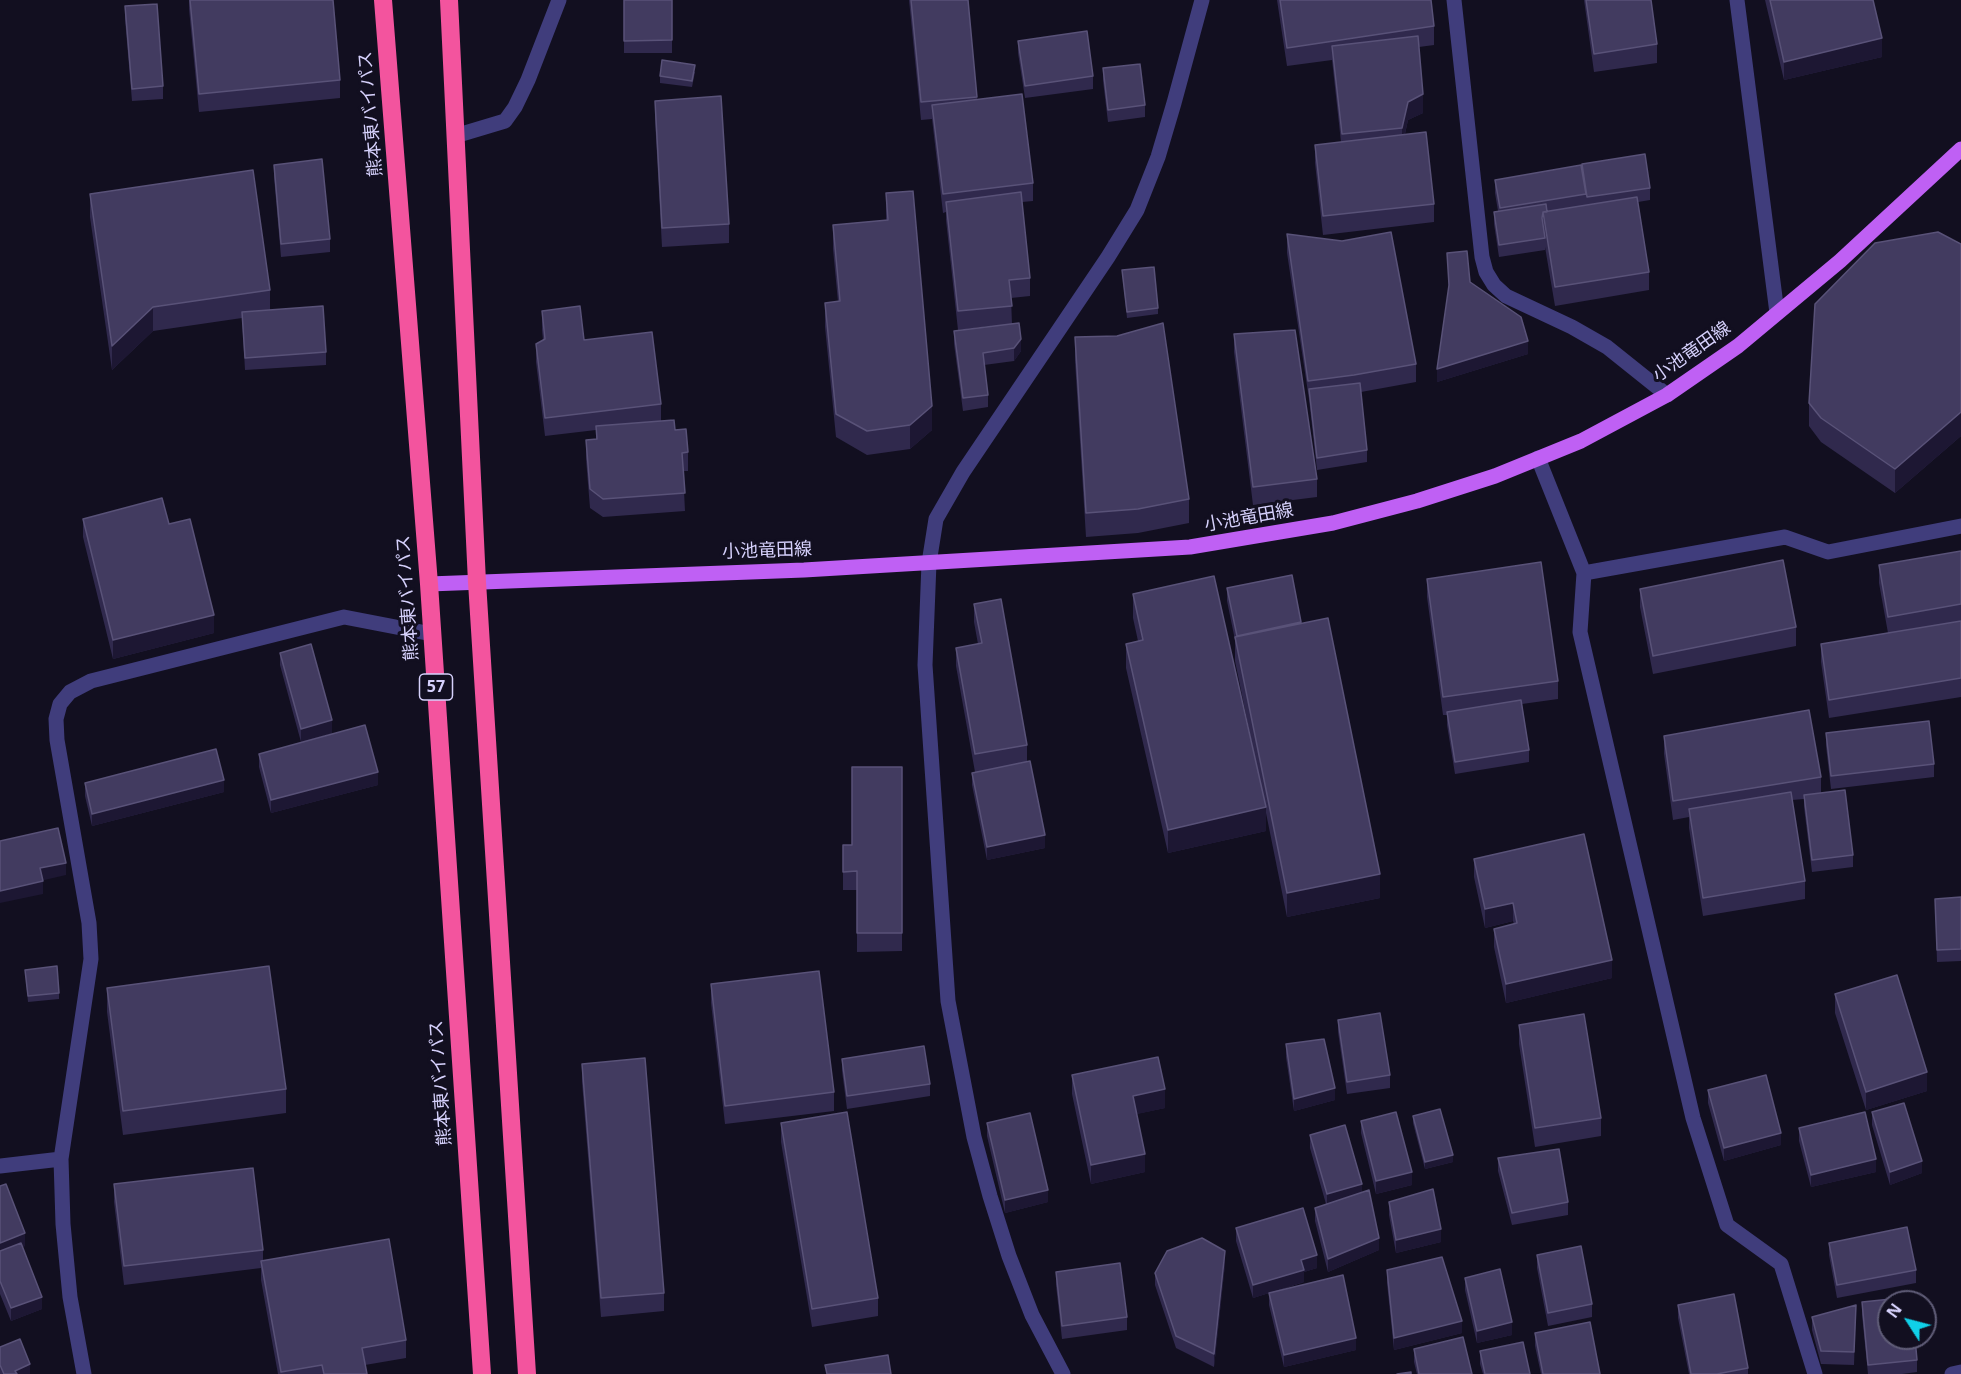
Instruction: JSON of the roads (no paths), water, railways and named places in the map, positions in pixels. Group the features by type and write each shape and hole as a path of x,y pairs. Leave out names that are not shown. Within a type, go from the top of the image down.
{"highway":[{"name":"熊本東バイパス","path":"383,0 429,584 482,1374"},
{"path":"449,0 477,582 527,1374"}],"main road":[{"name":"小池竜田線","path":"429,584 804,570 1190,547 1322,525 1417,501 1495,476 1581,441 1667,394 1738,346 1840,261 1961,148"}],"street":[{"path":"455,136 505,121 515,107 528,80 559,0"},
{"path":"1063,1374 1032,1315 1009,1256 990,1196 974,1137 948,1001 925,665 929,563 936,519 963,472 1108,257 1137,210 1164,136 1202,0"},
{"path":"1454,0 1482,257 1486,272 1494,285 1506,296 1572,327 1607,347 1667,394"},
{"path":"1737,0 1777,313"},
{"path":"1538,458 1584,573 1580,632 1693,1118 1727,1225 1782,1264 1815,1374"},
{"path":"1584,573 1785,537 1828,552 1961,526"},
{"path":"84,1374 70,1297 63,1224 61,1159 91,950 57,740 56,719 60,704 70,692 92,681 344,617 432,634"},
{"path":"0,1166 61,1159"},
{"path":"1952,1374 1961,1372"}]}
